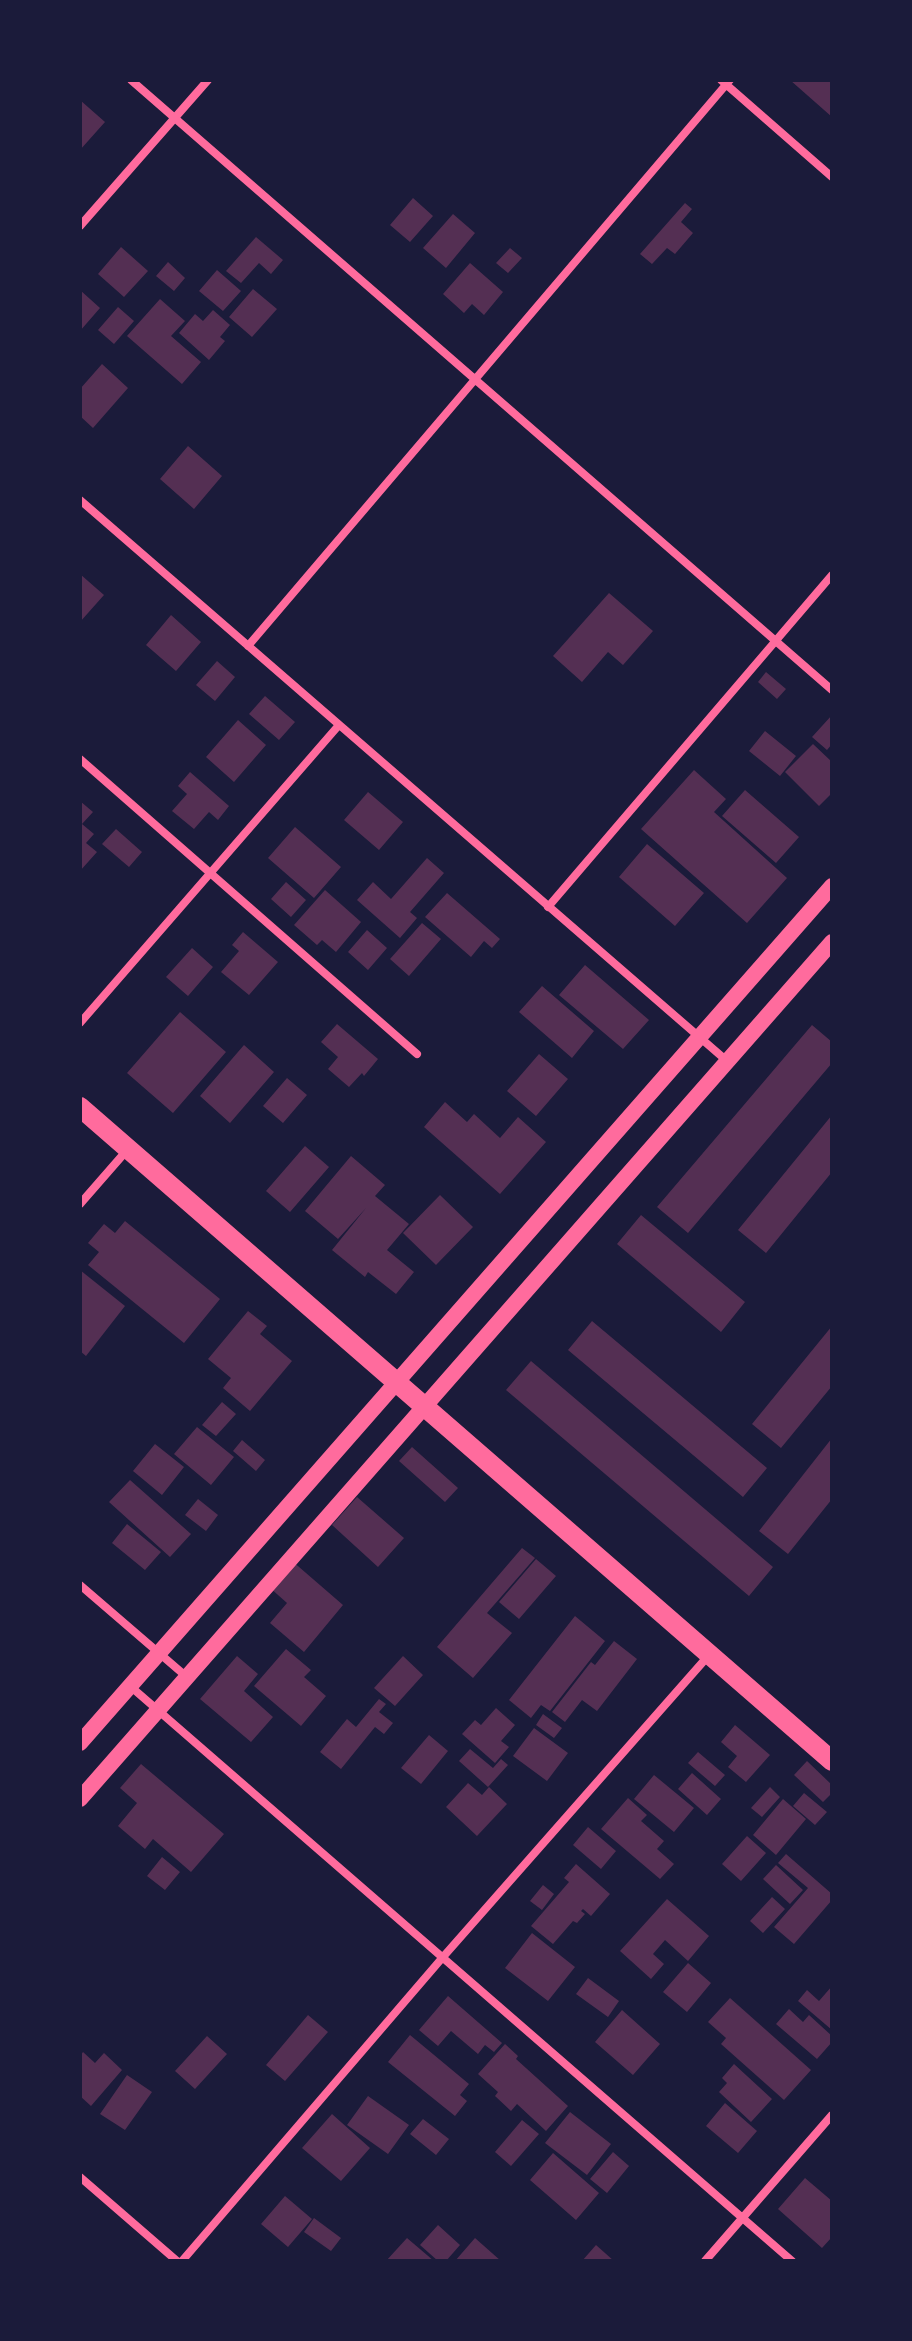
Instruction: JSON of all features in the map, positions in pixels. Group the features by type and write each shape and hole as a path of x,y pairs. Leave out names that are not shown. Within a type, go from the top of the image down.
{"main road":[{"path":"80,1743 832,886"},
{"path":"80,1799 832,942"},
{"path":"80,1107 832,1761"}],"street":[{"path":"131,80 832,690"},
{"path":"80,226 208,80"},
{"path":"248,646 726,82 832,177"},
{"path":"80,500 727,1061"},
{"path":"548,907 832,575"},
{"path":"80,1023 339,725"},
{"path":"80,759 417,1054"},
{"path":"80,1204 128,1148"},
{"path":"80,1585 188,1678"},
{"path":"80,2177 180,2261 709,1654"},
{"path":"130,1686 792,2261"},
{"path":"705,2261 832,2115"}],"building":[{"path":"790,80 832,80 832,117"},
{"path":"80,100 105,122 80,150"},
{"path":"413,198 433,216 410,242 390,225"},
{"path":"685,203 692,209 681,222 693,233 675,254 667,248 652,264 640,254"},
{"path":"453,214 475,233 446,268 423,248"},
{"path":"256,237 283,260 271,274 259,263 241,283 226,271"},
{"path":"121,247 148,271 124,297 98,274"},
{"path":"510,248 522,258 508,273 496,263"},
{"path":"168,262 185,278 174,291 156,276"},
{"path":"470,263 503,292 484,315 472,304 464,313 443,294"},
{"path":"217,270 241,291 223,311 199,291"},
{"path":"253,289 277,309 252,337 229,317"},
{"path":"80,290 100,308 80,331"},
{"path":"160,299 185,321 171,336 201,362 182,384 127,336"},
{"path":"118,307 134,321 114,344 98,330"},
{"path":"213,310 230,325 220,337 225,341 209,360 179,333 195,314 203,321"},
{"path":"102,364 128,388 93,428 80,416 80,389"},
{"path":"188,446 222,476 194,509 160,479"},
{"path":"80,574 104,595 80,622"},
{"path":"609,593 653,631 623,665 608,652 582,682 553,656"},
{"path":"171,615 201,642 176,671 146,645"},
{"path":"217,661 235,677 215,701 196,685"},
{"path":"766,672 786,689 777,699 758,682"},
{"path":"265,696 295,722 279,740 249,714"},
{"path":"832,715 832,744 827,750 812,737"},
{"path":"238,720 266,745 234,782 206,757"},
{"path":"765,731 796,756 780,776 749,751"},
{"path":"813,744 832,762 832,793 819,806 785,772"},
{"path":"694,770 726,799 714,812 787,878 747,923 641,829"},
{"path":"190,772 229,806 218,820 209,812 194,829 172,811 187,794 178,786"},
{"path":"745,790 799,837 776,863 722,816"},
{"path":"368,792 403,822 379,850 344,820"},
{"path":"80,801 93,812 82,824 94,834 86,843 97,852 80,871"},
{"path":"295,827 341,867 314,898 268,858"},
{"path":"116,829 142,852 129,867 102,844"},
{"path":"647,844 704,893 675,926 619,877"},
{"path":"427,858 444,873 410,912 417,918 400,938 357,900 373,882 391,899"},
{"path":"286,882 306,900 291,917 271,899"},
{"path":"325,890 361,922 336,952 322,940 317,945 294,925"},
{"path":"447,893 500,939 492,948 484,941 471,957 425,917"},
{"path":"422,923 441,939 409,976 390,959"},
{"path":"367,930 387,948 368,970 348,952"},
{"path":"243,932 278,962 249,995 221,972 239,951 232,945"},
{"path":"192,948 213,967 188,996 166,977"},
{"path":"585,965 649,1020 623,1049 559,995"},
{"path":"542,986 594,1031 572,1058 519,1012"},
{"path":"180,1012 226,1052 173,1113 127,1073"},
{"path":"337,1024 378,1059 364,1076 362,1073 349,1087 328,1069 338,1057 321,1042"},
{"path":"812,1025 832,1042 832,1063 688,1233 657,1207"},
{"path":"244,1045 274,1072 230,1123 200,1096"},
{"path":"539,1054 568,1079 536,1116 507,1091"},
{"path":"287,1078 307,1095 283,1123 263,1106"},
{"path":"445,1102 467,1122 474,1114 500,1138 518,1117 546,1142 500,1194 424,1127"},
{"path":"832,1115 832,1172 766,1253 738,1230"},
{"path":"305,1146 329,1167 290,1212 266,1191"},
{"path":"351,1156 385,1185 375,1196 409,1224 387,1250 414,1272 396,1294 368,1272 365,1277 332,1250 366,1208 338,1239 305,1211"},
{"path":"440,1195 473,1227 436,1265 403,1233"},
{"path":"641,1215 745,1302 721,1332 617,1244"},
{"path":"125,1221 220,1299 184,1343 88,1265 99,1252 88,1243 104,1224 115,1233"},
{"path":"80,1270 125,1306 86,1356 80,1351"},
{"path":"248,1311 267,1326 260,1334 292,1361 250,1411 223,1388 231,1378 208,1359"},
{"path":"592,1321 767,1468 743,1497 568,1350"},
{"path":"832,1326 832,1386 781,1448 752,1424"},
{"path":"531,1361 773,1567 749,1596 506,1390"},
{"path":"222,1402 236,1414 216,1436 202,1425"},
{"path":"197,1427 234,1457 211,1485 174,1454"},
{"path":"832,1438 832,1499 788,1554 759,1531"},
{"path":"242,1440 265,1460 256,1471 233,1451"},
{"path":"155,1444 184,1467 162,1495 133,1471"},
{"path":"412,1447 458,1488 445,1502 399,1461"},
{"path":"130,1480 191,1534 170,1557 109,1502"},
{"path":"357,1497 404,1538 378,1567 332,1525"},
{"path":"198,1499 218,1515 206,1531 185,1515"},
{"path":"127,1524 161,1552 145,1570 112,1543"},
{"path":"522,1548 535,1558 487,1613 512,1633 473,1678 437,1647"},
{"path":"536,1559 556,1576 519,1619 499,1602"},
{"path":"291,1560 343,1605 304,1652 270,1623 287,1603 269,1587"},
{"path":"575,1616 605,1641 550,1711 541,1705 531,1718 509,1700"},
{"path":"614,1641 637,1659 597,1711 582,1700 565,1722 552,1712 591,1662 595,1665"},
{"path":"286,1649 311,1670 304,1677 326,1696 301,1726 254,1686"},
{"path":"237,1656 258,1674 244,1691 273,1717 251,1742 200,1699"},
{"path":"403,1656 423,1675 395,1706 374,1688"},
{"path":"379,1699 386,1704 379,1712 393,1723 384,1734 375,1727 341,1769 320,1752 347,1719 356,1727"},
{"path":"496,1708 515,1725 501,1741 509,1747 495,1763 462,1734 475,1720 481,1725"},
{"path":"543,1714 562,1728 554,1738 536,1725"},
{"path":"735,1725 770,1755 746,1782 728,1767 737,1756 721,1742"},
{"path":"534,1728 568,1753 547,1781 513,1756"},
{"path":"429,1735 448,1751 421,1784 401,1768"},
{"path":"470,1749 493,1768 501,1759 508,1765 488,1787 459,1761"},
{"path":"698,1752 725,1775 715,1786 688,1763"},
{"path":"807,1761 832,1785 832,1793 823,1802 794,1775"},
{"path":"141,1764 224,1834 191,1872 153,1839 145,1849 118,1826 137,1803 120,1788"},
{"path":"692,1773 721,1799 707,1815 678,1789"},
{"path":"654,1775 694,1808 674,1832 634,1799"},
{"path":"468,1783 482,1795 489,1787 507,1804 477,1836 446,1807"},
{"path":"770,1787 780,1797 762,1817 751,1808"},
{"path":"804,1793 827,1812 815,1825 793,1806"},
{"path":"628,1798 647,1815 641,1821 664,1841 657,1849 674,1864 660,1879 601,1829"},
{"path":"783,1799 806,1819 776,1855 753,1835"},
{"path":"588,1827 616,1851 601,1869 573,1845"},
{"path":"747,1836 766,1853 741,1881 722,1864"},
{"path":"786,1854 832,1894 832,1900 794,1944 774,1927 808,1888 778,1863"},
{"path":"162,1857 180,1872 165,1890 147,1876"},
{"path":"576,1864 610,1894 591,1916 583,1909 581,1911 585,1914 577,1923 573,1921 553,1944 531,1926 569,1882 564,1878"},
{"path":"776,1865 803,1890 790,1904 763,1879"},
{"path":"543,1885 554,1894 542,1910 530,1901"},
{"path":"772,1897 785,1909 763,1933 750,1921"},
{"path":"667,1899 709,1936 688,1961 665,1940 653,1954 664,1964 651,1979 620,1951"},
{"path":"532,1933 575,1967 548,2001 505,1968"},
{"path":"688,1963 711,1983 687,2012 663,1992"},
{"path":"588,1978 619,2001 608,2017 576,1994"},
{"path":"832,1986 832,2030 798,2001 807,1990 819,2001"},
{"path":"448,1996 502,2043 494,2052 485,2045 478,2054 451,2031 438,2046 419,2030"},
{"path":"730,1998 811,2070 784,2100 721,2044 726,2038 708,2022"},
{"path":"789,2009 803,2022 809,2015 832,2036 832,2042 817,2059 776,2024"},
{"path":"622,2010 660,2044 633,2075 595,2042"},
{"path":"308,2015 328,2032 285,2081 266,2065"},
{"path":"410,2035 469,2084 460,2095 467,2101 455,2116 388,2062"},
{"path":"207,2036 227,2054 195,2089 175,2071"},
{"path":"505,2044 518,2056 516,2059 568,2106 546,2131 517,2104 511,2111 495,2096 498,2092 478,2074"},
{"path":"83,2052 95,2063 104,2053 122,2070 91,2106 80,2096 80,2056"},
{"path":"734,2064 772,2099 751,2122 719,2092 727,2083 722,2078"},
{"path":"127,2075 152,2092 125,2130 100,2114"},
{"path":"368,2096 409,2125 388,2154 347,2125"},
{"path":"725,2103 757,2131 738,2153 706,2126"},
{"path":"570,2112 611,2144 587,2175 545,2143"},
{"path":"332,2114 370,2148 341,2181 302,2148"},
{"path":"423,2119 449,2139 436,2155 410,2134"},
{"path":"522,2120 539,2134 511,2166 495,2152"},
{"path":"613,2152 629,2166 607,2193 590,2179"},
{"path":"553,2153 599,2193 576,2220 530,2180"},
{"path":"805,2178 832,2201 832,2237 822,2248 778,2209"},
{"path":"285,2196 312,2219 288,2247 261,2224"},
{"path":"314,2218 341,2238 331,2251 304,2232"},
{"path":"438,2225 460,2245 446,2261 438,2261 420,2245"},
{"path":"407,2238 434,2261 386,2261"},
{"path":"475,2238 501,2261 455,2261"},
{"path":"596,2245 614,2261 582,2261"}]}
